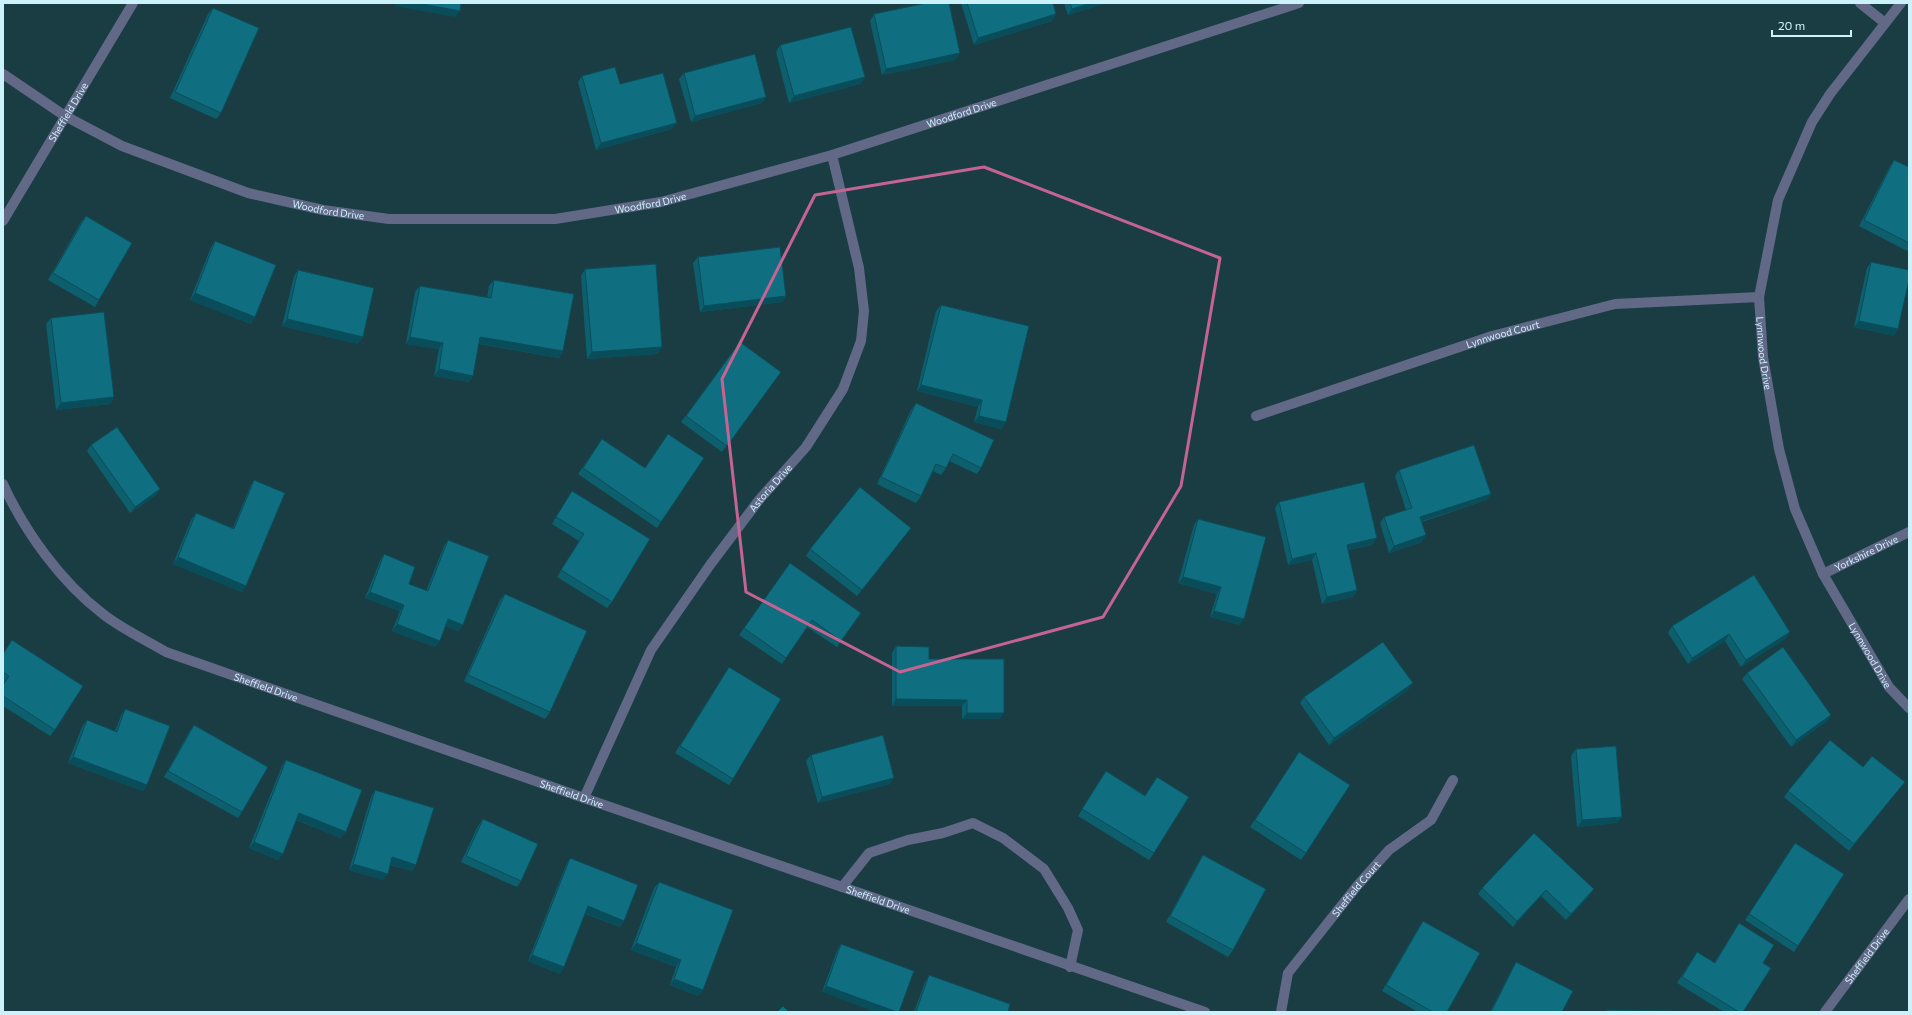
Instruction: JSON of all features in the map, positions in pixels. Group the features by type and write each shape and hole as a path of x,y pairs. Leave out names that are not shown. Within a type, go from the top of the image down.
{"street":[{"name":"Sheffield Drive","path":"3,221 64,116 133,3"},
{"name":"Woodford Drive","path":"3,74 64,116 122,146 248,193 323,210 389,219 555,219 661,202 832,155 931,121 1299,3"},
{"path":"1860,3 1885,23"},
{"name":"Lynnwood Drive","path":"1902,3 1830,94 1812,122 1778,200 1759,297 1763,357 1779,449 1795,509 1823,574 1889,687 1909,708"},
{"name":"Astoria Drive","path":"584,798 651,650 710,565 759,500 806,447 843,389 861,341 864,311 859,268 832,155"},
{"name":"Lynnwood Court","path":"1256,416 1492,336 1615,304 1759,297"},
{"name":"Sheffield Drive","path":"3,484 11,502 55,570 103,614 166,652 1070,967 1205,1012"},
{"name":"Yorkshire Drive","path":"1823,574 1909,532"},
{"name":"Sheffield Court","path":"1281,1012 1288,973 1357,886 1389,850 1431,820 1453,780"},
{"path":"842,887 869,853 908,840 973,823 1003,838 1044,869 1068,908 1078,930 1070,967"},
{"name":"Sheffield Drive","path":"1824,1012 1909,899"}],"highlighted area":[{"path":"984,167 1220,258 1181,486 1103,617 900,672 746,592 722,379 815,195"}],"building":[{"path":"416,3 461,3 460,11"},
{"path":"926,3 949,3 960,53 886,69 874,14"},
{"path":"967,3 1053,3 1056,14 978,38"},
{"path":"1070,3 1091,3 1072,9"},
{"path":"213,8 259,28 221,113 175,92"},
{"path":"851,27 865,77 794,96 780,45"},
{"path":"755,54 766,97 695,116 684,73"},
{"path":"615,67 620,84 663,73 677,123 601,143 582,76"},
{"path":"1894,160 1909,167 1909,243 1864,220"},
{"path":"86,216 132,243 99,300 53,273"},
{"path":"215,241 276,265 255,317 195,293"},
{"path":"780,247 786,296 704,306 698,257"},
{"path":"1871,262 1909,270 1909,280 1898,329 1859,321"},
{"path":"656,264 662,347 592,352 585,269"},
{"path":"298,270 374,288 363,337 287,319"},
{"path":"494,280 574,294 563,351 480,337 473,376 439,369 443,343 410,337 420,286 491,298"},
{"path":"941,305 1029,326 1006,422 979,416 982,400 921,385"},
{"path":"104,312 114,397 61,403 51,318"},
{"path":"740,342 781,372 727,446 686,416"},
{"path":"916,403 994,440 981,468 953,454 946,468 936,464 921,496 881,477"},
{"path":"117,427 160,489 135,507 91,445"},
{"path":"668,434 704,458 661,522 583,468 602,439 645,468"},
{"path":"1474,445 1491,494 1420,517 1426,535 1394,546 1384,517 1412,508 1399,470"},
{"path":"254,480 285,493 246,586 178,557 196,513 234,529"},
{"path":"1364,482 1377,538 1347,545 1357,590 1327,597 1316,553 1292,559 1279,502"},
{"path":"860,487 911,528 862,590 810,549"},
{"path":"572,491 650,539 612,602 561,570 584,534 556,517"},
{"path":"1198,519 1266,537 1244,619 1214,611 1221,587 1183,577"},
{"path":"448,540 489,556 463,625 448,619 440,641 397,624 404,605 370,592 384,554 415,567 409,584 428,591"},
{"path":"790,563 861,613 841,641 812,620 786,658 744,628"},
{"path":"1754,575 1790,632 1746,660 1729,634 1692,658 1672,626"},
{"path":"505,594 587,631 550,712 468,675"},
{"path":"12,640 83,686 55,730 3,696 3,685 9,676 3,672 3,654"},
{"path":"1383,642 1413,683 1334,738 1304,697"},
{"path":"896,646 929,647 929,659 1004,659 1004,713 967,713 967,700 896,699"},
{"path":"1783,647 1831,715 1796,740 1747,673"},
{"path":"729,667 781,699 733,779 680,746"},
{"path":"125,709 170,726 147,785 73,757 87,720 117,732"},
{"path":"194,725 268,767 242,812 168,771"},
{"path":"883,735 894,778 822,797 811,755"},
{"path":"1830,740 1863,767 1872,756 1905,782 1854,844 1788,791"},
{"path":"1616,746 1622,817 1582,820 1576,749"},
{"path":"1299,752 1350,785 1306,853 1255,820"},
{"path":"286,760 362,790 346,832 299,813 283,854 254,842"},
{"path":"1106,771 1145,796 1157,777 1189,797 1154,853 1082,809"},
{"path":"375,790 434,808 416,865 392,857 388,874 353,864"},
{"path":"483,819 538,844 521,881 466,856"},
{"path":"1534,833 1594,889 1571,914 1546,890 1517,921 1482,888"},
{"path":"1795,843 1844,874 1798,946 1749,914"},
{"path":"1203,855 1266,889 1233,950 1170,916"},
{"path":"570,858 638,885 624,921 588,906 564,967 532,955"},
{"path":"659,882 733,910 703,990 674,979 681,960 636,943"},
{"path":"1423,921 1480,953 1447,1012 1433,1012 1386,985"},
{"path":"1739,923 1774,945 1763,963 1771,968 1743,1012 1739,1012 1682,977 1697,952 1715,963"},
{"path":"841,944 914,971 899,1012 826,986"},
{"path":"1516,962 1573,991 1562,1012 1491,1012"},
{"path":"929,975 1010,1004 1008,1012 916,1012"},
{"path":"783,1006 789,1012 777,1012"},
{"path":"1607,1010 1672,1011 1672,1012 1607,1012"}]}
